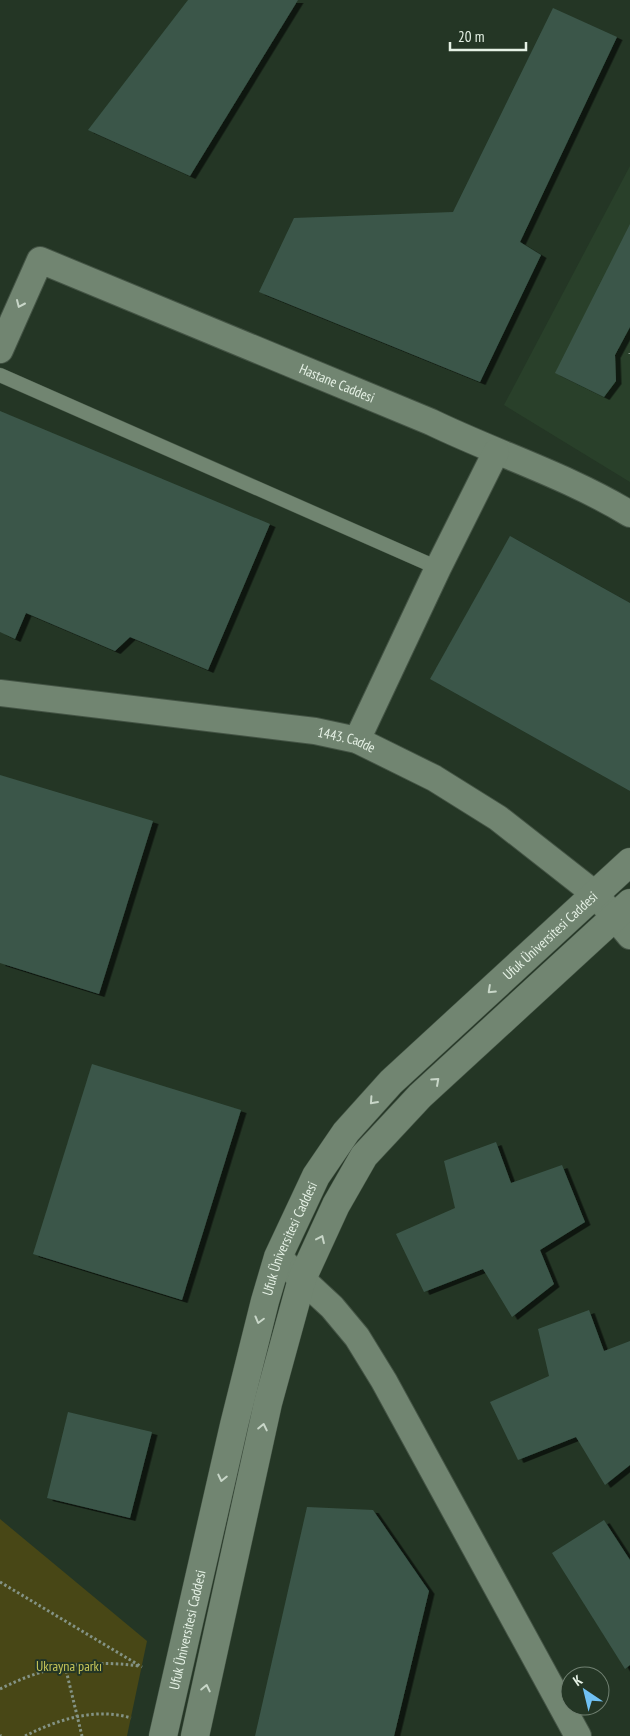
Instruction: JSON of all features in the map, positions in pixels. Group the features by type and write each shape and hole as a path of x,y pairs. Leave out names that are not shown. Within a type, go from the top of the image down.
{"main road":[{"name":"Ufuk Üniversitesi Caddesi","path":"163,1736 250,1356 278,1257 316,1176 346,1132 391,1082 630,862"},
{"name":"Ufuk Üniversitesi Caddesi","path":"195,1736 268,1403 302,1279 336,1205 364,1156 420,1096 625,919"}],"street":[{"name":"Hastane Caddesi","path":"0,350 40,260 431,422 588,491 630,514"},
{"path":"357,740 438,568 496,452"},
{"name":"1443. Cadde","path":"0,692 315,731 357,740 434,778 498,818 625,919"},
{"path":"278,1257 332,1307 356,1337 384,1381 578,1736"}],"lane":[{"path":"0,375 438,568"}],"path":[{"path":"0,1582 142,1667 127,1664 86,1663 66,1666 30,1676 0,1689"},
{"path":"66,1666 82,1736"},
{"path":"25,1736 44,1727 77,1716 114,1715 131,1718"}],"shaded area":[{"path":"630,166 630,482 504,405"}],"green space":[{"name":"Ukrayna parkı","path":"0,1519 147,1641 127,1736 0,1736"}],"building":[{"path":"188,0 298,0 190,176 88,130"},
{"path":"553,8 617,37 520,242 541,255 480,382 259,292 294,218 453,212"},
{"path":"630,224 630,327 615,355 616,381 604,397 555,373"},
{"path":"0,411 270,524 208,670 130,637 115,651 26,613 15,639 0,632"},
{"path":"510,536 630,603 630,791 430,679"},
{"path":"0,775 153,821 99,994 0,963"},
{"path":"92,1064 241,1110 182,1300 33,1254"},
{"path":"496,1142 511,1183 562,1165 585,1222 540,1250 554,1284 512,1317 483,1269 424,1292 396,1234 455,1208 444,1161"},
{"path":"589,1310 604,1351 630,1341 630,1465 605,1485 576,1437 518,1460 490,1402 549,1376 538,1329"},
{"path":"68,1412 152,1432 130,1518 47,1498"},
{"path":"307,1507 373,1510 429,1591 394,1736 255,1736"},
{"path":"604,1520 630,1560 630,1665 625,1669 552,1553"}]}
